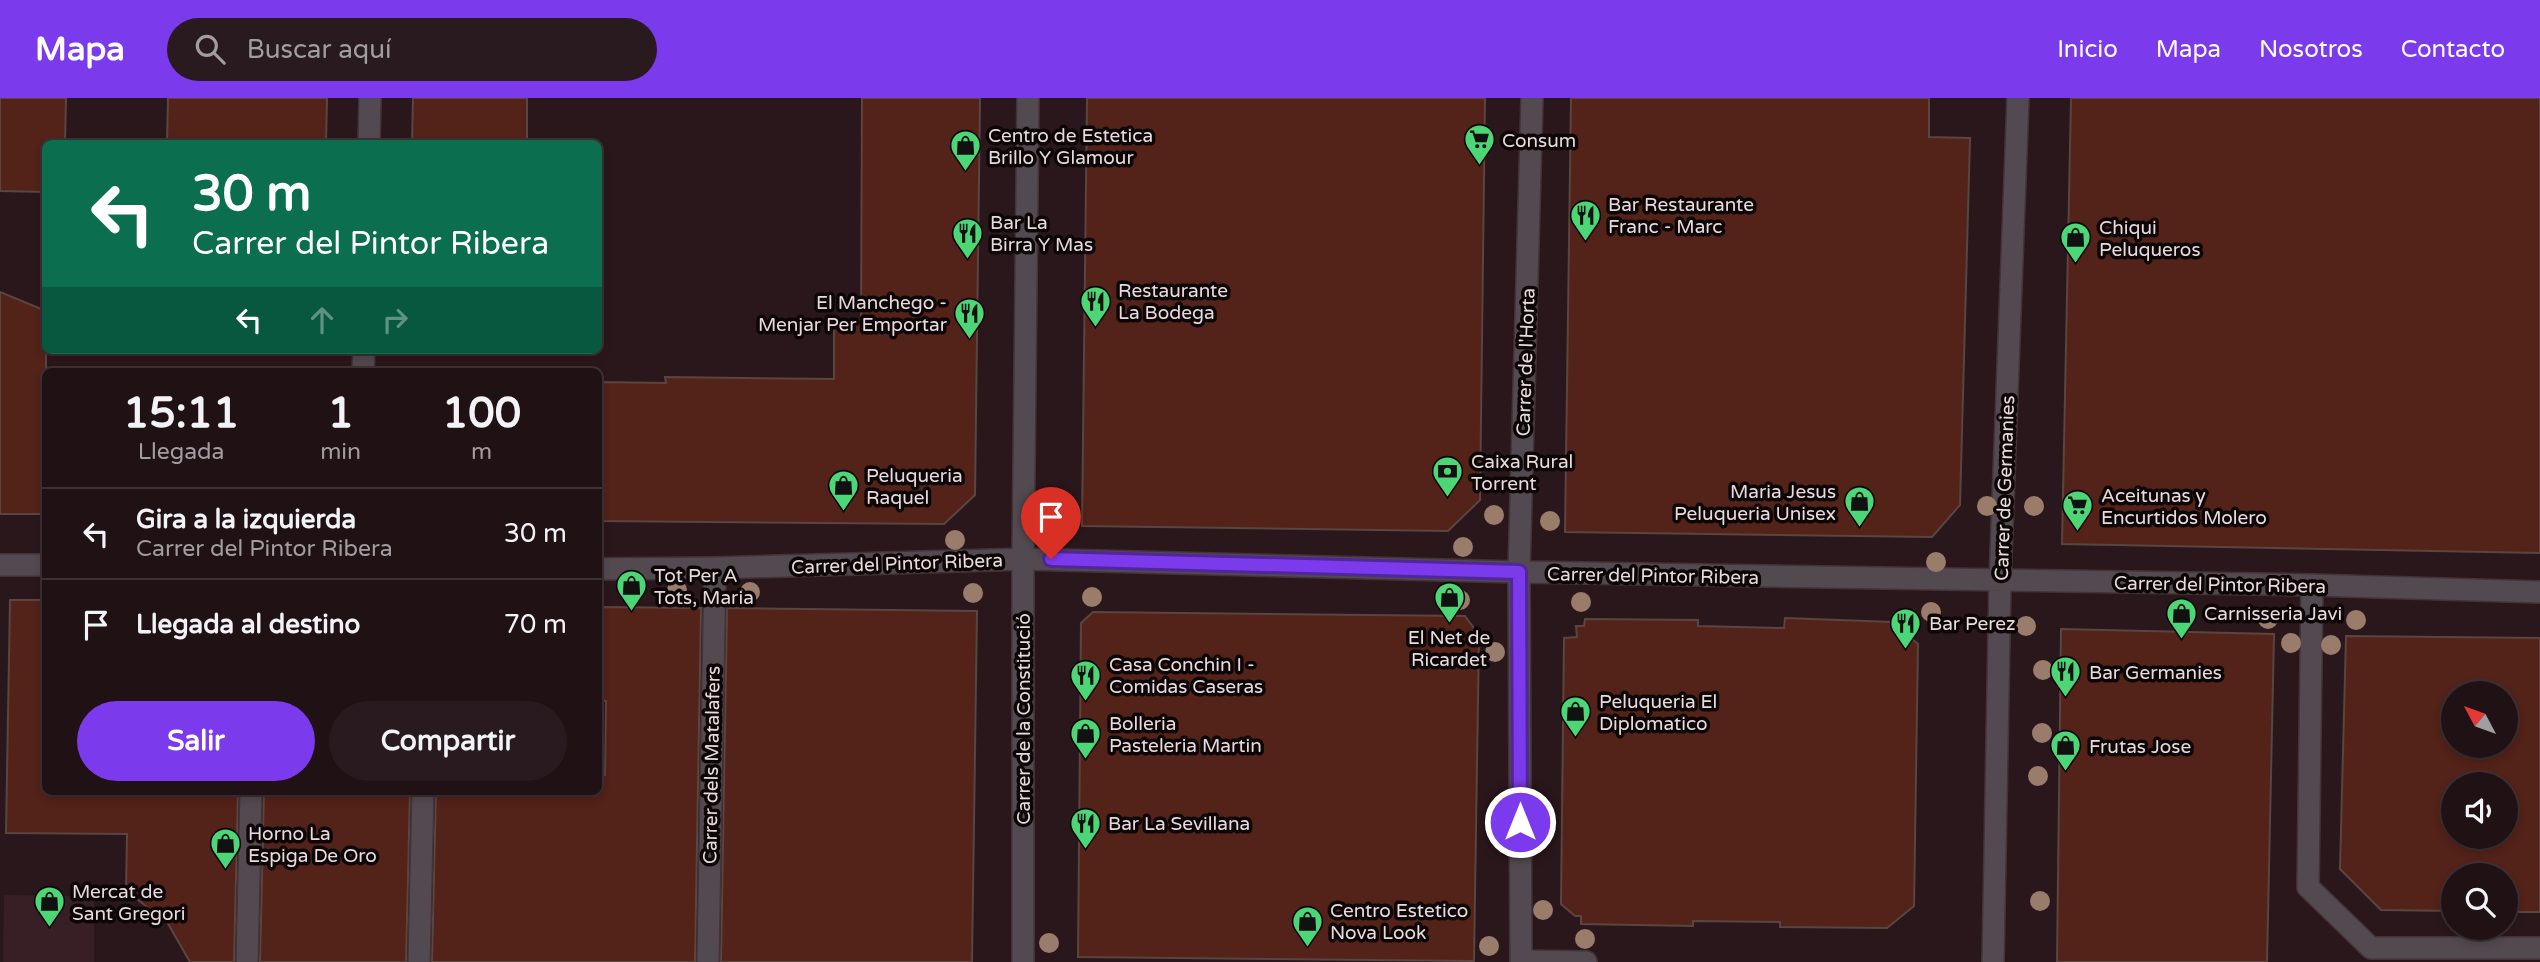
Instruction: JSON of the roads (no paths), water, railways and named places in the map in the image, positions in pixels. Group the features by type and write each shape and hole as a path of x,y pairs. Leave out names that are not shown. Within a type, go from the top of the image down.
{"street":[{"path":"369,140 370,98"},
{"name":"Carrer de la Constitució","path":"1023,962 1023,559 1028,98"},
{"name":"Carrer de l'Horta","path":"1521,962 1519,572 1532,98"},
{"name":"Carrer de Germanies","path":"1993,962 2000,581 2018,98"},
{"name":"Carrer del Pintor Ribera","path":"602,569 1023,559 1519,572 2312,585 2540,592"},
{"path":"0,565 42,565"},
{"name":"Carrer dels Matalafers","path":"708,962 715,568"},
{"path":"2312,585 2308,887 2371,948 2540,948"},
{"path":"247,962 251,795"},
{"path":"419,962 423,795"},
{"path":"1521,962 1586,962"}],"place":[{"name":"Consum","path":"1479,167"},
{"name":"Centro de Estetica Brillo Y Glamour","path":"965,173"},
{"name":"Bar Restaurante Franc - Marc","path":"1585,242"},
{"name":"Bar La Birra Y Mas","path":"967,260"},
{"name":"Chiqui Peluqueros","path":"2076,265"},
{"name":"Restaurante La Bodega","path":"1095,328"},
{"name":"El Manchego - Menjar Per Emportar","path":"970,340"},
{"name":"Caixa Rural Torrent","path":"1448,499"},
{"name":"Peluqueria Raquel","path":"843,513"},
{"name":"Maria Jesus Peluqueria Unisex","path":"1859,529"},
{"name":"Aceitunas y Encurtidos Molero","path":"2078,533"},
{"name":"Tot Per A Tots, Maria","path":"631,613"},
{"name":"El Net de Ricardet","path":"1449,625"},
{"name":"Carnisseria Javi","path":"2181,640"},
{"name":"Bar Perez","path":"1906,650"},
{"name":"Bar Germanies","path":"2066,699"},
{"name":"Casa Conchin I - Comidas Caseras","path":"1086,702"},
{"name":"Peluqueria El Diplomatico","path":"1576,739"},
{"name":"Bolleria Pasteleria Martin","path":"1086,761"},
{"name":"Frutas Jose","path":"2066,773"},
{"name":"Bar La Sevillana","path":"1085,850"},
{"name":"Horno La Espiga De Oro","path":"225,871"},
{"name":"Mercat de Sant Gregori","path":"49,929"},
{"name":"Centro Estetico Nova Look","path":"1307,948"}]}
